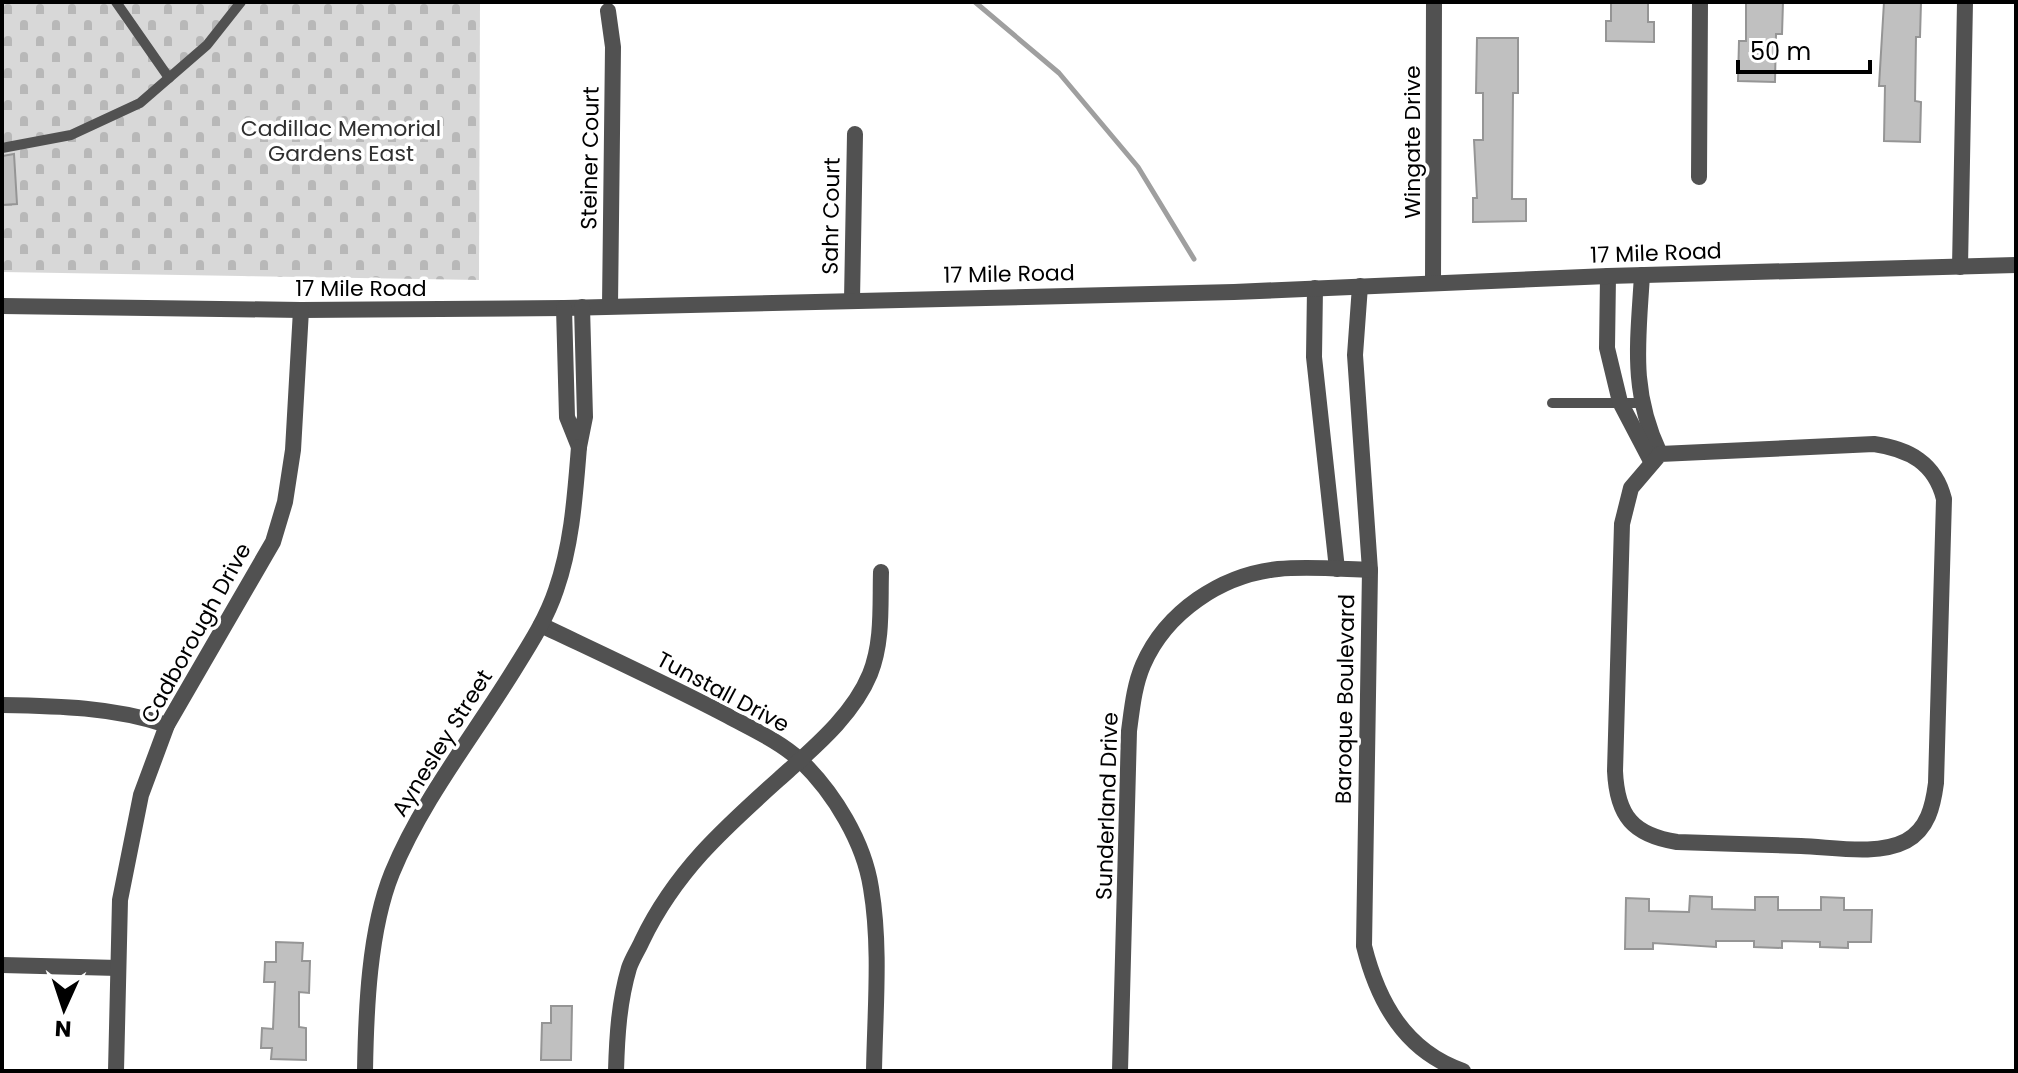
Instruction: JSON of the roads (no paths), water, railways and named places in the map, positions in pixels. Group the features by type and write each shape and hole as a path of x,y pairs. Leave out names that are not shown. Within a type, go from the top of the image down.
{"street":[{"name":"Wingate Drive","path":"1433,283 1434,2"},
{"path":"1699,177 1700,2"},
{"path":"1960,267 1965,2"},
{"name":"Steiner Court","path":"608,11 613,47 610,306"},
{"name":"Sahr Court","path":"852,300 855,134"},
{"name":"17 Mile Road","path":"2,306 301,310 564,308 2016,265"},
{"path":"1642,275 1637,349 1641,403 1656,458"},
{"path":"1608,276 1607,348 1620,402 1656,458"},
{"name":"Baroque Boulevard","path":"1360,286 1355,355 1370,570 1364,946 1371,976 1386,1009 1407,1036 1438,1061 1463,1071"},
{"name":"Baroque Boulevard","path":"1315,288 1314,357 1337,569"},
{"name":"Aynesley Street","path":"365,1071 372,970 378,927 391,876 442,777 488,712 541,625 556,592 570,540 585,417 582,307"},
{"name":"Aynesley Street","path":"564,308 567,417 579,447"},
{"name":"Cadborough Drive","path":"116,1071 120,900 141,795 167,725 273,542 285,502 293,450 301,310"},
{"path":"1874,444 1896,447 1931,468 1940,482 1944,499 1936,783 1931,810 1919,832 1904,842 1869,849 1677,842 1636,830 1618,794 1615,771 1622,524 1631,488 1656,458 1874,444"},
{"name":"Sunderland Drive","path":"1120,1071 1129,731 1133,698 1143,665 1158,639 1184,609 1225,584 1278,569 1370,570"},
{"path":"616,1071 623,990 630,964 651,921 673,887 713,838 800,760 858,698 871,673 880,630 881,572"},
{"name":"Tunstall Drive","path":"541,625 762,734 800,760 832,799 851,830 871,885 876,998 874,1071"},
{"path":"2,705 101,708 167,725"},
{"path":"2,965 118,968"}],"lane":[{"path":"116,2 169,78"},
{"path":"2,148 71,135 140,103 207,45 241,2"},
{"path":"1552,403 1641,403"}],"waterway":[{"path":"975,2 1059,73 1138,167 1194,259"}],"park label":[{"name":"Cadillac Memorial Gardens East","path":"341,140"}]}
